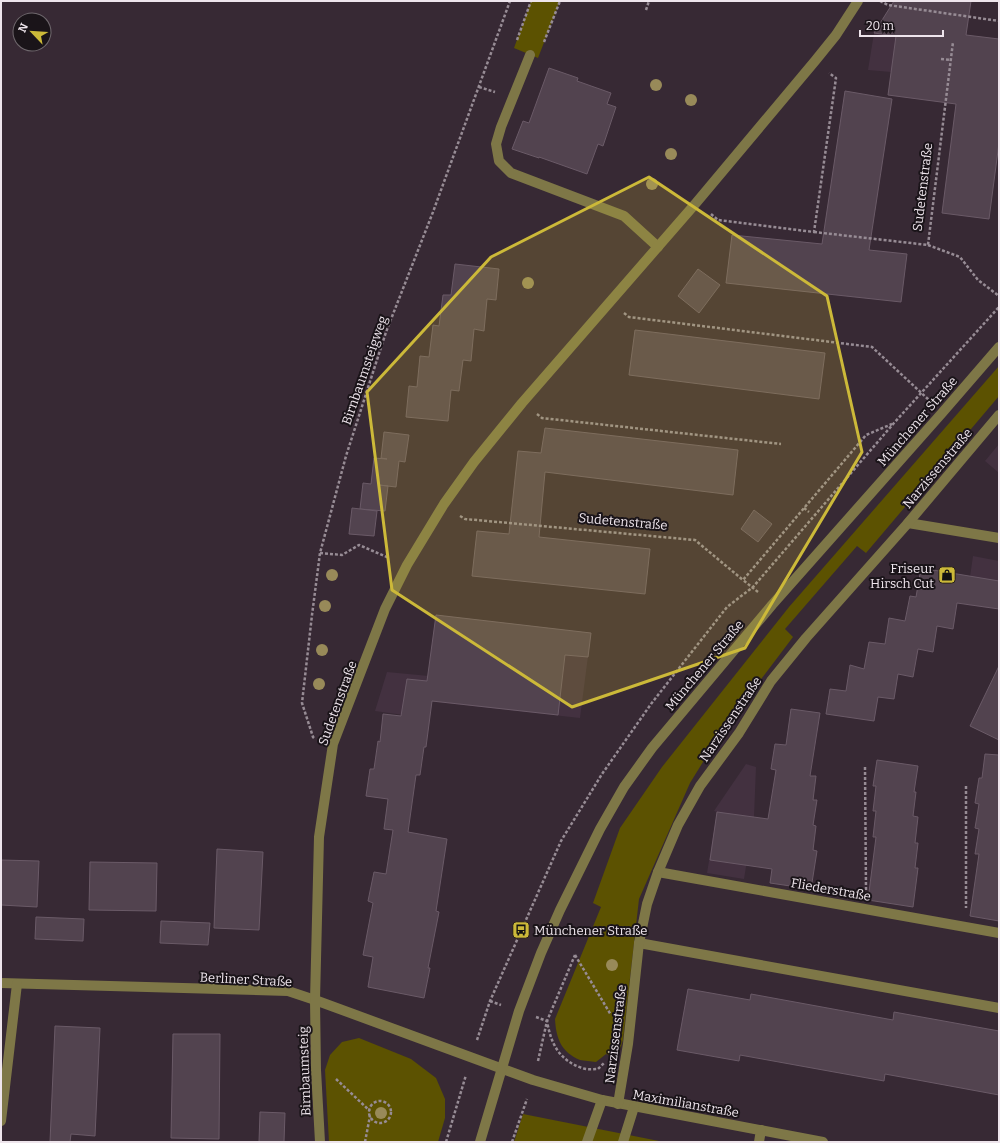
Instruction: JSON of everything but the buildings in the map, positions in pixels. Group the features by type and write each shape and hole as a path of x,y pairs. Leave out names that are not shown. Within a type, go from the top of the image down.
{"street":[{"name":"Sudetenstraße","path":"315,1000 319,837 333,744 385,609 407,565 444,504 474,462 522,403 696,203 815,61 836,34 858,1"},
{"path":"530,55 496,144 500,161 510,173 624,216 658,247"},
{"name":"Münchener Straße","path":"480,1142 519,1011 545,943 600,829 624,787 652,748 772,605 999,347"},
{"name":"Narzissenstraße","path":"618,1104 628,1044 639,943 647,904 658,872 678,825 700,786 739,733 772,681 806,638 908,523 999,415"},
{"path":"908,523 999,538"},
{"name":"Fliederstraße","path":"658,872 999,933"},
{"path":"639,943 999,1008"},
{"name":"Berliner Straße","path":"1,983 288,991 501,1069"},
{"path":"1,1121 17,984"},
{"name":"Birnbaumsteig","path":"315,1000 316,1070 320,1142"},
{"name":"Maximilianstraße","path":"501,1069 533,1080 618,1104 823,1142"},
{"path":"587,1142 602,1100"},
{"path":"623,1142 634,1107"},
{"path":"759,1142 761,1130"}],"path":[{"name":"Birnbaumsteigweg","path":"333,744 313,737 302,704 320,553 346,456 386,332 433,212 510,1"},
{"path":"531,1 514,48 538,58 560,1"},
{"path":"646,10 649,1"},
{"path":"880,1 888,5 999,21"},
{"name":"Sudetenstraße","path":"696,203 718,220 928,245 953,42"},
{"path":"941,59 951,60"},
{"path":"814,232 836,78 815,61"},
{"path":"928,245 960,257 978,280 999,296"},
{"path":"611,302 629,317 872,347 942,413"},
{"path":"522,403 542,418 781,444"},
{"path":"743,580 866,435 894,422"},
{"name":"Sudetenstraße","path":"444,504 465,519 695,540 753,587 772,605"},
{"path":"804,508 809,512"},
{"path":"320,553 342,555 359,545 407,565"},
{"path":"863,908 867,885 865,767"},
{"path":"963,927 967,902 966,786"},
{"path":"512,1142 533,1080 547,1021 575,955 628,1044"},
{"path":"547,1021 549,1036 558,1053 570,1062 583,1069 598,1069 607,1060 624,1068"},
{"path":"316,1070 325,1070 343,1085 370,1112"},
{"path":"365,1142 370,1112 373,1105 380,1101 387,1103 391,1110 391,1117 386,1122 378,1123 370,1116"}],"highlighted area":[{"path":"649,177 827,296 862,452 745,648 572,707 392,590 367,392 491,257"}],"shaded area":[{"path":"531,1 560,1 538,58 514,48"},
{"path":"887,13 937,101 888,95 891,72 868,70 874,33"},
{"path":"999,366 999,396 866,553 857,546 785,629 793,637 724,728 690,783 639,899 623,1040 617,1059 606,1054 596,1062 580,1060 574,1057 564,1049 558,1038 555,1019 601,907 593,903 620,828 662,767 789,607"},
{"path":"999,444 999,473 985,461"},
{"path":"973,556 999,561 999,609 966,605"},
{"path":"436,615 591,633 580,718 427,701 425,718 375,711 387,672 429,676"},
{"path":"746,764 756,767 754,817 744,879 707,873 717,812 714,811"},
{"path":"359,1038 411,1059 436,1078 445,1099 445,1118 438,1142 329,1142 325,1070 330,1055 342,1042"},
{"path":"523,1114 664,1142 514,1142"}],"place":[{"name":"Friseur Hirsch Cut","path":"947,575"},
{"name":"Münchener Straße","path":"521,930"}]}
